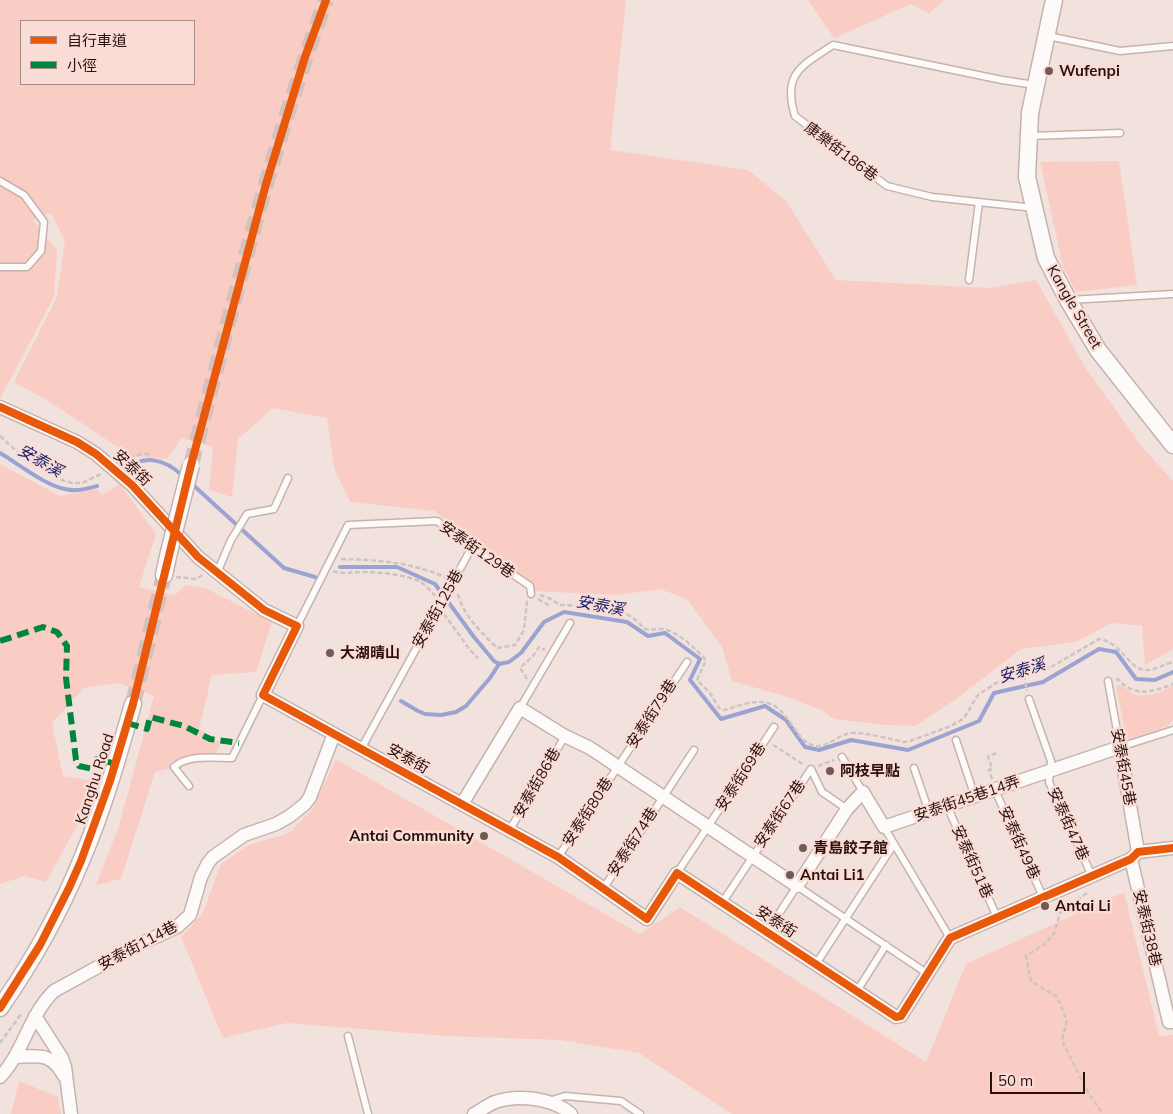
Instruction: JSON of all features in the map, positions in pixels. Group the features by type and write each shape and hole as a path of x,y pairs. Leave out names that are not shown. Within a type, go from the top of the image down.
{"street":[{"name":"Kangle Street","path":"1054,0 1030,113 1027,177 1046,258 1068,300 1098,350 1173,445"},
{"name":"安泰街","path":"0,407 77,442 96,454 132,485 198,557 213,570 264,610 297,626"},
{"path":"164,574 190,465"},
{"path":"263,695 297,626"},
{"name":"安泰街","path":"263,695 558,857 647,918 677,873 896,1017 901,1016 928,974"},
{"name":"Kanghu Road","path":"0,1008 20,978 48,929 81,861 110,781 133,704"},
{"path":"462,804 520,708 565,736 590,748 797,886 847,809 863,792 884,828"},
{"name":"安泰街114巷","path":"0,1077 15,1058 45,999 64,984 177,927 185,921 193,907 201,877 213,857 244,835 276,824 305,804 310,796 334,734"},
{"name":"安泰街45巷14弄","path":"884,828 1120,748"},
{"name":"安泰街45巷","path":"1120,748 1134,855"},
{"path":"928,974 950,938 1092,876 1134,855 1173,848"},
{"name":"安泰街38巷","path":"1134,855 1169,1022 1173,1022"},
{"path":"35,1016 62,1058 65,1067 71,1114"},
{"path":"15,1058 35,1056 49,1058 57,1065 66,1080"},
{"path":"474,1114 494,1103 513,1098 548,1102 572,1114"}],"lane":[{"path":"1046,36 1120,51 1173,46"},
{"name":"康樂街186巷","path":"1034,208 932,197 887,186 794,116 790,101 792,78 802,66 833,45 1002,80 1035,85"},
{"path":"1029,136 1120,133"},
{"path":"0,181 24,195 44,222 41,251 27,267 0,267"},
{"path":"970,280 979,202"},
{"path":"1068,300 1173,294"},
{"path":"0,400 21,416"},
{"path":"213,570 247,514 274,508 288,478"},
{"name":"安泰街129巷","path":"297,626 348,525 437,521 530,586 531,594"},
{"name":"安泰街125巷","path":"361,749 472,547"},
{"path":"520,708 570,623"},
{"name":"安泰街79巷","path":"618,766 687,662"},
{"name":"安泰街45巷","path":"1108,682 1120,748"},
{"path":"189,786 174,766 190,759 232,758 263,695"},
{"path":"1030,699 1051,761 1050,771"},
{"name":"安泰街69巷","path":"677,873 774,727"},
{"path":"1120,748 1173,730"},
{"name":"安泰街86巷","path":"509,831 565,736"},
{"path":"956,740 975,797"},
{"name":"安泰街74巷","path":"603,888 694,750"},
{"path":"842,757 863,792"},
{"name":"安泰街80巷","path":"558,857 618,766"},
{"path":"914,768 929,812"},
{"name":"安泰街67巷","path":"811,769 822,792 847,809"},
{"name":"安泰街67巷","path":"722,902 811,769"},
{"name":"安泰街47巷","path":"1050,771 1049,782 1092,876"},
{"name":"安泰街49巷","path":"995,790 1044,897"},
{"name":"安泰街51巷","path":"946,806 996,917"},
{"path":"884,828 950,938"},
{"path":"816,964 894,844"},
{"path":"767,932 797,886 928,974"},
{"path":"857,992 886,946"},
{"path":"348,1036 368,1114"},
{"path":"548,1102 565,1096 620,1101 640,1114"}],"path":[{"path":"0,436 24,459 55,478 76,483"},
{"path":"331,559 380,560 402,563 454,580 459,598 472,621 497,648 515,645 524,630 526,606 531,594"},
{"path":"327,568 340,574 350,572 382,573 420,582 435,596 446,619 478,658"},
{"path":"164,574 196,578 213,570"},
{"path":"531,594 550,606"},
{"path":"531,594 544,596 560,605 621,612 632,617 645,629 666,630 689,643 706,660 697,680 710,693 721,709 760,701 771,704 785,714 805,741 816,746 826,744 852,733 904,742 951,726 964,718 978,695 996,682 1051,667 1099,639 1112,642 1133,664 1143,670 1150,670 1173,662"},
{"path":"532,687 520,668 533,656 538,647"},
{"path":"698,667 702,669"},
{"path":"1024,675 1030,699"},
{"path":"1108,682 1118,679 1128,688 1140,693 1155,691 1173,684"},
{"path":"765,740 811,769 842,757"},
{"path":"995,790 989,770 992,769 988,756 997,753"},
{"path":"1089,892 1060,912 1054,934 1045,944 1026,956 1031,981 1057,997 1067,1020 1062,1041 1089,1094 1101,1112 1100,1114"}],"shaded area":[{"path":"0,0 626,0 610,150 748,170 786,201 836,280 990,288 1036,280 1085,367 1143,448 1173,481 1173,649 1145,665 1142,626 1111,623 1076,642 1021,649 955,700 915,726 885,725 834,719 821,710 784,696 732,681 722,647 687,599 660,589 618,595 533,591 535,584 459,532 435,511 350,502 334,468 327,418 273,408 238,439 232,497 209,490 213,447 182,438 167,459 131,456 50,402 14,382 57,297 65,241 51,213 33,220 57,250 54,297 0,399"},
{"path":"808,0 944,0 929,14 911,4 834,38"},
{"path":"1119,161 1137,285 1076,292 1063,267 1040,162"},
{"path":"0,464 60,496 97,489 102,495 120,484 156,534 139,587 175,595 186,585 207,589 272,622 256,672 212,675 199,729 221,743 211,762 205,761 155,772 121,879 96,885 119,826 154,696 119,683 84,688 52,723 63,776 101,782 46,882 25,876 0,884"},
{"path":"1121,685 1132,693 1144,696 1173,686 1173,720 1168,726 1127,740 1116,687"},
{"path":"336,759 640,934 680,907 926,1062 966,964 1124,892 1159,1036 1173,1035 1173,1114 732,1114 639,1053 560,1040 446,1036 287,1023 223,1038 181,937 203,913 221,864 249,845 289,833 311,811"},
{"path":"19,1081 58,1097 61,1114 11,1114"}],"waterway":[{"name":"安泰溪","path":"0,453 49,484 57,487 77,490 97,486"},
{"name":"安泰溪","path":"124,471 131,465 139,462 154,460 169,466 183,476"},
{"name":"安泰溪","path":"192,484 284,568 315,577"},
{"name":"安泰溪","path":"340,567 397,567 435,584 474,637 494,661 499,664 509,662 521,653 544,622 564,612 627,622 648,636 665,633 700,659 690,680 721,719 765,706 786,720 805,747 819,750 851,740 908,750 979,721 994,693 1043,682 1099,649 1116,652 1136,679 1155,680 1173,672"},
{"path":"401,701 425,714 441,715 456,712 466,706 490,678 499,664"}],"tunnel":[{"path":"191,465 269,172 326,0"},
{"path":"133,704 164,575"}],"marked path":[{"path":"0,641 43,627 57,632 67,646 66,678 76,760 79,766 93,769 97,759 116,764"},
{"path":"127,723 147,729 150,717 184,726 210,739 239,743"}],"cycle path":[{"path":"0,1008 40,945 69,888 81,861 110,781 133,704 191,465 266,184 305,57 326,0"},
{"path":"0,407 77,442 96,454 132,485 198,557 264,610 297,626 263,695 558,857 647,919 677,873 896,1017 901,1016 950,938 1131,859 1138,852 1173,848"}],"place":[{"name":"Wufenpi","path":"1049,71"},
{"name":"大湖晴山","path":"330,653"},
{"name":"阿枝早點","path":"830,771"},
{"name":"Antai Community","path":"484,836"},
{"name":"青島餃子館","path":"803,848"},
{"name":"Antai Li1","path":"790,875"},
{"name":"Antai Li","path":"1045,906"}]}
